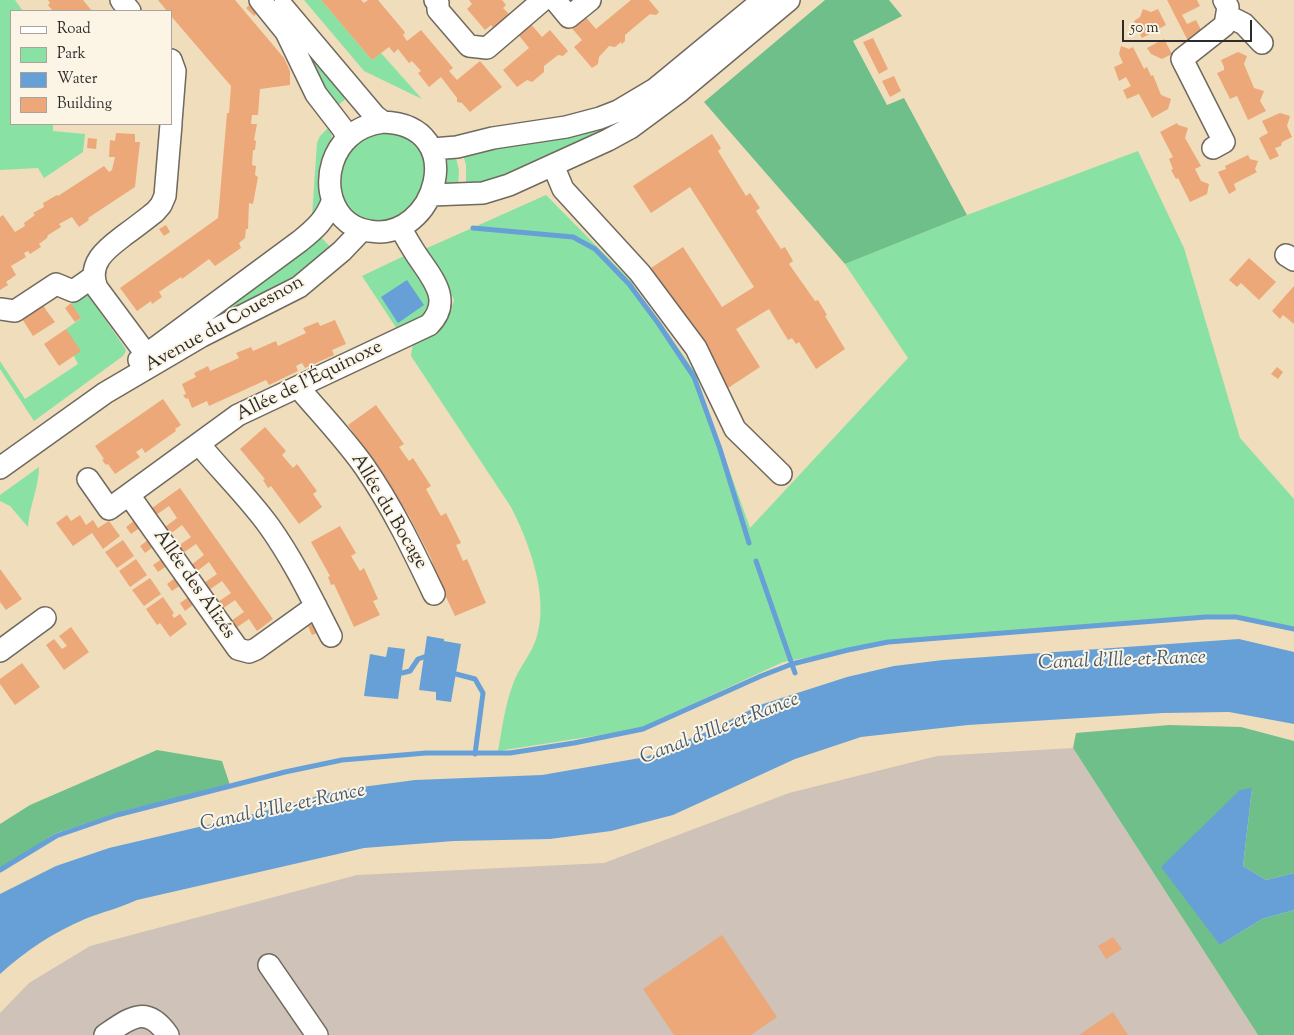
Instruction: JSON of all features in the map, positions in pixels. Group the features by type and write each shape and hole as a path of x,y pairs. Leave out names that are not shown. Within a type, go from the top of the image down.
{"street":[{"path":"120,0 129,10"},
{"path":"260,0 286,32 316,94 347,138"},
{"path":"276,0 375,116 383,122"},
{"path":"436,0 438,10 469,46 487,48 543,0"},
{"path":"554,0 569,17 590,0"},
{"path":"432,149 457,147 493,138 566,127 618,111 655,89 763,0"},
{"path":"431,195 483,193 509,185 608,140 651,113 709,69 790,0"},
{"path":"1226,8 1262,43"},
{"path":"1213,148 1224,142 1177,62 1225,25 1226,8"},
{"path":"172,62 175,70 172,110"},
{"path":"383,122 399,123 414,129 427,141 432,149 436,170 431,195 417,215 400,227 380,232 362,230 341,216 332,202 330,184 332,165 339,149 347,138 361,129 383,122"},
{"path":"146,354 97,288 94,277 96,262 101,254 156,212 161,205 165,196 171,125"},
{"path":"553,165 563,189 640,273 696,348 735,429 781,474"},
{"name":"Avenue du Couesnon","path":"105,393 146,354 300,241 322,222 332,202"},
{"name":"Allée de l'Équinoxe","path":"88,479 109,509 238,415 421,330 435,318 440,309 441,299 437,285 400,227"},
{"name":"Avenue du Couesnon","path":"0,468 105,393 202,336 299,287 342,251 362,230"},
{"path":"0,309 15,311 56,284 73,291 94,277"},
{"name":"Allée du Bocage","path":"298,386 364,467 403,530 434,594"},
{"path":"200,444 249,500 269,527 294,566 331,636"},
{"name":"Allée des Alizés","path":"129,495 238,649 249,652 256,649 316,606"},
{"path":"0,652 45,618"},
{"path":"269,964 317,1035"},
{"path":"105,1035 131,1017 142,1016 152,1020 168,1035"}],"shaded area":[{"path":"1073,748 1258,1035 0,1035 0,1013 29,983 90,946 357,875 604,863 789,793 937,756"}],"green space":[{"path":"0,0 15,0 22,10 10,10 10,125 53,125 53,131 85,134 83,152 44,178 38,168 0,170"},
{"path":"304,0 321,0 372,60 381,53 422,99 364,71"},
{"path":"825,0 889,0 902,16 853,41 887,105 904,98 967,215 845,264 704,102"},
{"path":"297,33 350,95 335,108"},
{"path":"618,119 619,124 506,179 466,189 466,165 462,151"},
{"path":"330,126 330,145 319,179 322,204 312,216 317,143 320,136"},
{"path":"379,131 404,134 424,154 426,185 402,217 372,224 367,223 346,208 338,186 342,163 356,142"},
{"path":"1138,151 1184,248 1240,438 1294,499 1294,630 1233,616 867,646 783,662 639,729 498,751 510,692 537,636 541,604 539,587 530,553 511,507 411,356 413,343 440,328 448,317 454,300 445,281 425,249 546,195 632,282 642,302 663,326 694,371 750,528 908,358 845,264 967,215"},
{"path":"455,154 459,170 458,189 445,187 446,157"},
{"path":"320,236 334,251 302,280 146,361"},
{"path":"406,255 431,289 429,317 399,332 362,276"},
{"path":"88,295 126,351 123,356 34,421 0,369 0,361 25,399 78,364 66,329 80,319 71,303"},
{"path":"39,467 28,527 10,506 0,501 0,495"},
{"path":"1169,725 1241,727 1294,741 1294,873 1266,880 1243,866 1252,788 1220,945 1262,919 1294,910 1294,1035 1258,1035 1073,748 1076,733"},
{"path":"157,750 222,761 230,785 123,811 54,834 0,870 0,824 30,805"}],"water":[{"path":"407,280 424,305 398,323 381,297"},
{"path":"427,636 461,644 451,702 436,700 436,692 419,690"},
{"name":"Canal d'Ille-et-Rance","path":"1239,639 1294,652 1294,724 1229,712 1163,713 968,725 861,737 795,759 673,815 611,831 550,839 454,841 364,848 137,900 85,919 62,930 20,957 0,974 0,894 56,866 109,848 250,815 339,790 415,780 542,775 646,757 706,732 760,705 847,677 894,666 943,660"},
{"path":"388,647 405,649 398,699 364,696 370,654 386,657"},
{"path":"1252,788 1243,866 1266,880 1294,873 1294,910 1262,919 1220,945 1161,867 1240,790"}],"building":[{"path":"48,0 83,0 91,10 52,10 48,5 50,3"},
{"path":"158,0 235,0 284,58 290,71 290,85 260,89 258,115 252,115 251,124 257,124 252,165 256,166 255,175 258,177 253,204 249,203 248,229 246,229 245,238 239,243 241,248 215,266 209,259 182,279 181,277 159,292 162,297 152,304 151,301 137,311 120,288 218,218 227,113 229,113 231,86 172,17 172,10 166,10"},
{"path":"321,0 361,0 364,3 368,0 378,0 404,31 403,35 407,41 421,30 453,68 449,71 457,80 480,61 502,87 470,112 462,103 457,102 457,98 441,77 429,87 418,73 421,71 412,61 409,63 398,49 394,53 389,47 372,60"},
{"path":"469,0 502,0 506,5 503,8 511,16 495,30 491,25 485,30 467,9 472,4"},
{"path":"631,0 649,0 659,12 656,15 650,14 625,35 625,41 622,44 621,42 615,47 609,46 599,57 598,64 592,68 574,47 582,40 570,26 584,15 596,29"},
{"path":"1167,0 1197,0 1200,6 1182,15 1187,24 1196,20 1203,34 1189,43"},
{"path":"249,5 257,13 254,16 246,8"},
{"path":"1143,9 1151,12 1158,9 1166,25 1142,38 1134,21 1140,17"},
{"path":"530,23 542,37 550,30 568,51 563,56 558,55 544,66 544,72 532,82 527,80 517,87 503,70 529,48 517,33"},
{"path":"873,38 888,69 879,74 863,42"},
{"path":"1164,39 1172,54 1162,59 1151,54 1147,48"},
{"path":"1121,46 1129,49 1133,47 1144,69 1147,67 1151,76 1153,75 1161,95 1171,99 1168,109 1152,118 1139,94 1127,99 1123,90 1131,86 1126,77 1119,81 1114,67 1123,63 1119,54"},
{"path":"1238,52 1247,56 1244,64 1254,88 1264,91 1260,101 1266,111 1248,120 1237,96 1230,99 1217,73 1224,70 1221,60"},
{"path":"894,76 901,91 890,97 882,81"},
{"path":"1280,113 1290,116 1287,126 1292,137 1282,142 1281,146 1275,148 1279,156 1270,160 1259,138 1268,133 1262,121"},
{"path":"1177,123 1188,128 1185,138 1201,166 1195,169 1201,181 1209,184 1207,194 1190,202 1178,178 1176,179 1171,170 1173,169 1169,159 1173,157 1160,132"},
{"path":"116,133 135,134 135,142 140,142 135,187 88,218 89,220 79,227 72,217 59,224 61,227 48,235 39,244 41,247 30,254 28,251 24,253 26,257 11,266 16,275 6,282 8,285 0,290 0,217 3,215 15,232 25,226 24,223 35,215 33,213 44,207 43,203 58,196 104,166 109,172 112,170 115,157 109,157 110,140 115,141"},
{"path":"712,134 721,148 718,151 746,196 750,193 760,208 756,211 781,249 785,247 793,261 789,264 815,301 818,300 827,315 825,316 845,349 816,369 799,342 796,344 792,338 788,340 769,309 736,329 760,367 728,388 651,268 683,247 722,307 754,287 690,187 651,213 633,186"},
{"path":"88,138 97,139 96,149 87,148"},
{"path":"1248,155 1250,159 1258,161 1255,169 1257,172 1234,184 1236,190 1229,194 1218,172 1226,169 1225,166"},
{"path":"166,225 170,232 164,236 159,229"},
{"path":"1249,258 1276,282 1259,300 1241,283 1237,287 1229,280"},
{"path":"1294,286 1294,324 1283,315 1280,319 1272,311"},
{"path":"41,300 55,322 33,336 19,314"},
{"path":"71,303 81,318 75,322 65,308"},
{"path":"335,320 346,344 332,350 334,355 305,368 302,363 296,366 298,371 269,385 266,380 209,406 207,401 192,408 188,398 186,399 183,395 186,394 182,384 196,377 194,373 208,366 210,371 239,358 236,353 251,347 253,351 276,341 278,346 306,333 303,328 318,322 320,326"},
{"path":"66,329 81,351 59,366 44,344"},
{"path":"1277,367 1283,372 1278,379 1271,374"},
{"path":"163,399 181,425 175,429 176,431 145,453 142,448 136,452 140,457 115,474 108,464 106,465 102,460 104,459 95,446"},
{"path":"376,405 404,444 399,447 409,461 413,458 431,486 426,489 441,516 446,513 461,543 456,545 463,561 467,559 486,603 455,616 438,580 431,558 409,516 385,476 348,425"},
{"path":"265,427 286,451 282,455 293,468 297,464 317,491 313,494 322,507 299,524 271,486 268,488 263,480 265,479 240,449"},
{"path":"180,488 273,619 257,631 249,619 236,628 231,621 244,612 235,600 222,609 218,602 231,593 222,581 209,590 204,583 217,574 209,562 196,572 191,565 204,555 196,544 183,553 178,546 191,537 182,525 170,534 165,527 177,518 169,506 156,515 152,508"},
{"path":"67,515 71,521 80,515 86,525 93,520 98,528 109,521 120,536 103,549 92,533 73,546 56,523"},
{"path":"139,517 144,525 131,534 126,527"},
{"path":"340,526 356,553 351,556 360,571 364,568 378,599 373,601 380,615 354,627 334,584 331,585 328,577 330,576 311,542"},
{"path":"152,537 157,544 145,553 140,546"},
{"path":"123,540 134,556 117,568 105,552"},
{"path":"166,556 171,563 158,572 153,565"},
{"path":"136,559 147,575 130,587 119,571"},
{"path":"0,569 22,599 6,610 0,602"},
{"path":"179,575 185,582 172,591 167,584"},
{"path":"150,578 161,594 144,606 132,590"},
{"path":"193,594 198,601 185,611 180,603"},
{"path":"163,597 174,613 172,615 174,618 180,614 187,624 170,637 160,623 157,625 146,609"},
{"path":"313,624 317,633 312,635 308,626"},
{"path":"71,627 89,652 64,670 46,645 54,639 62,649 67,646 59,636"},
{"path":"22,663 40,687 15,705 0,684 0,679"},
{"path":"722,935 777,1017 751,1035 674,1035 643,989"},
{"path":"1113,937 1122,949 1106,959 1098,946"},
{"path":"1113,1012 1128,1035 1079,1035"}],"waterway":[{"path":"473,228 573,237 595,249 629,284 694,377 720,449 749,543"},
{"path":"756,561 795,673"},
{"path":"0,870 56,836 117,815 285,772 342,760 426,753 510,753 574,743 643,729 792,664 888,642 1206,617 1236,617 1294,629"},
{"path":"402,673 410,671 418,659 424,657"},
{"path":"456,674 475,679 483,693 475,754"}]}
